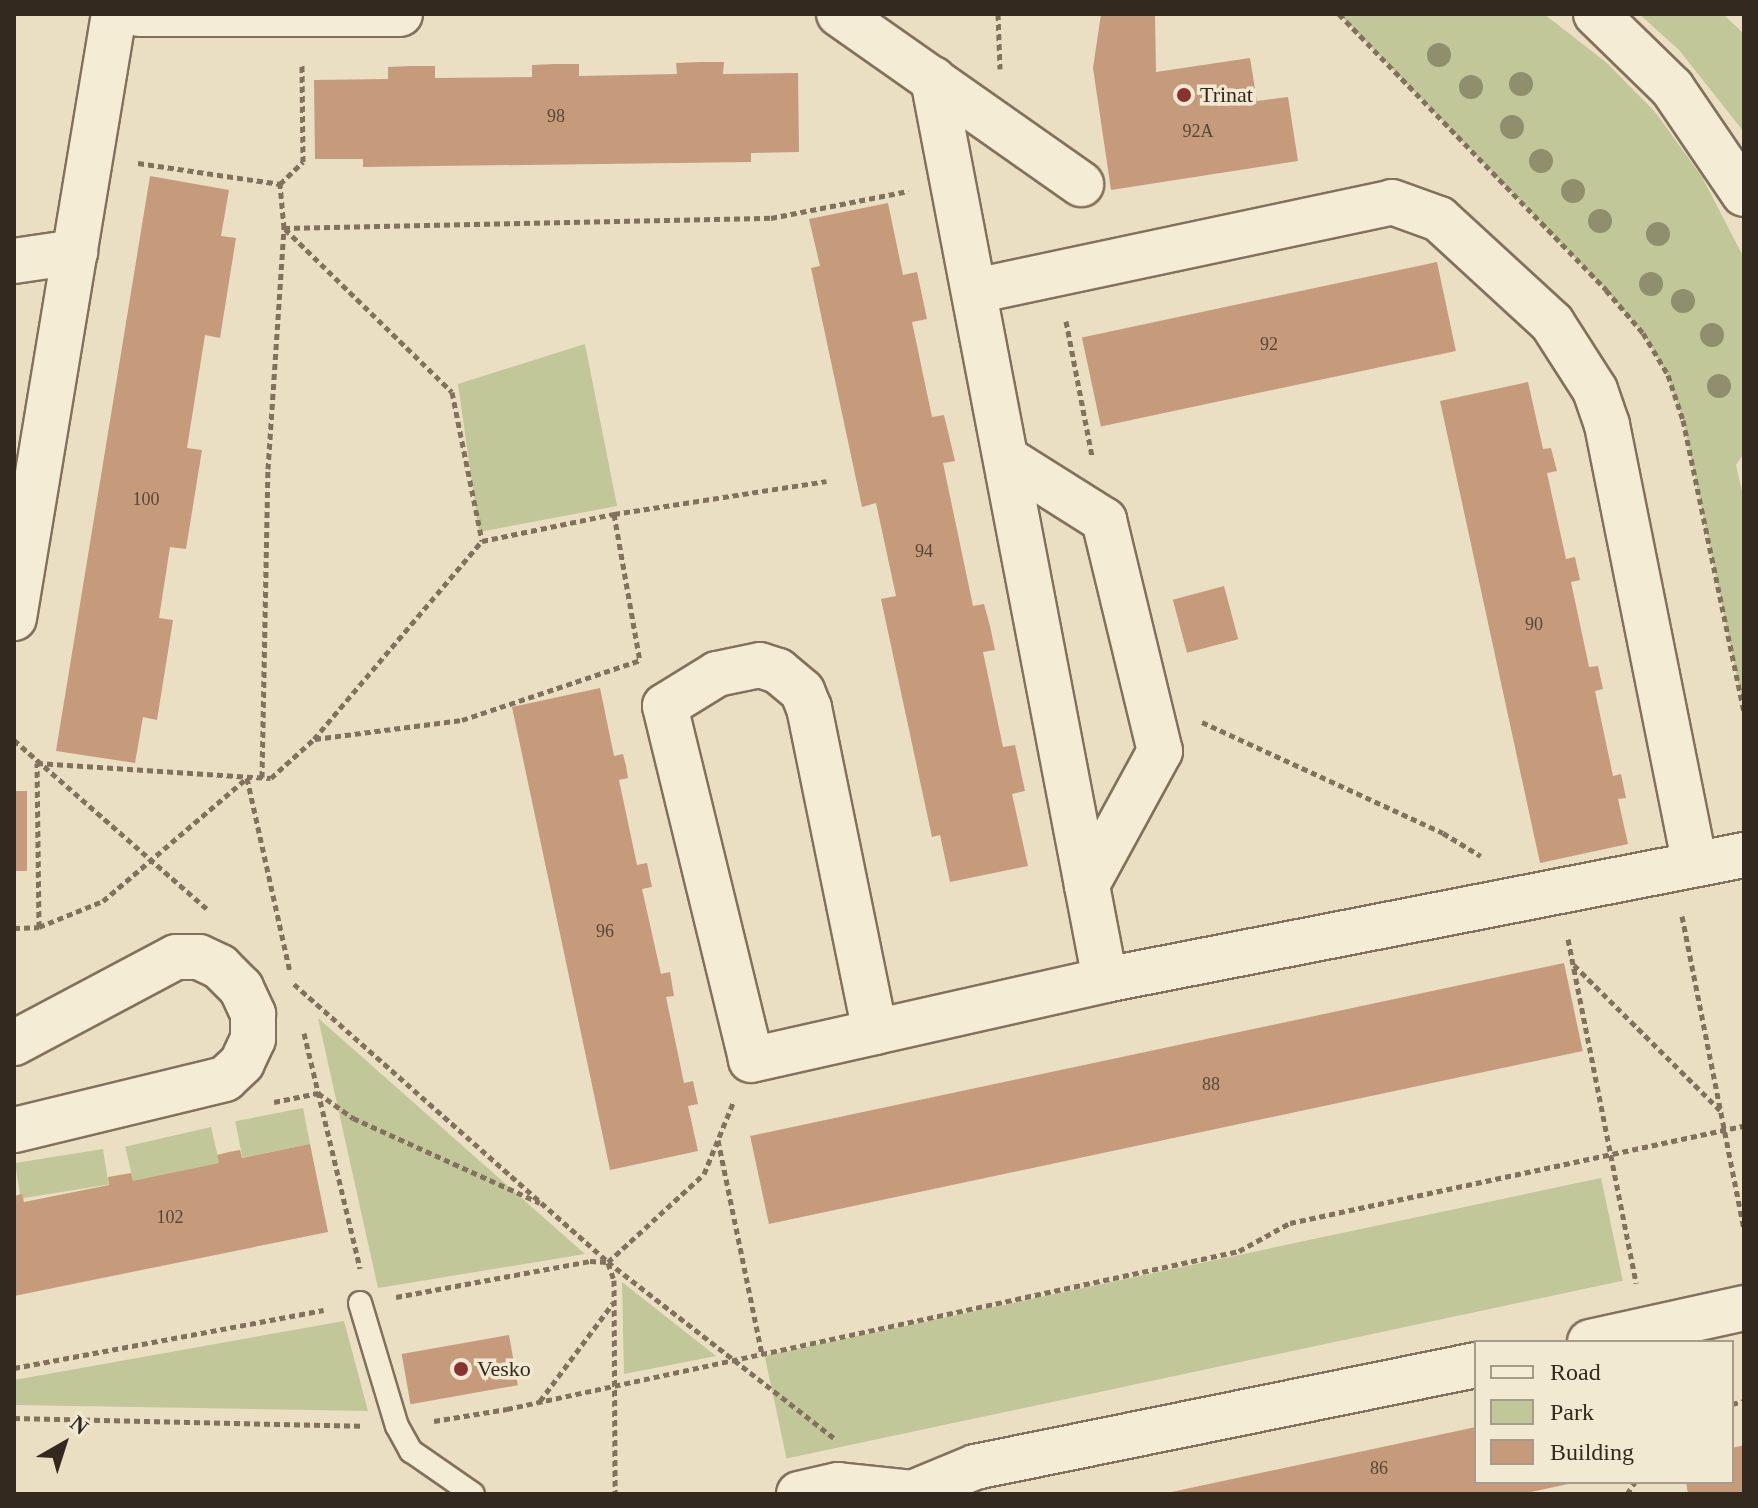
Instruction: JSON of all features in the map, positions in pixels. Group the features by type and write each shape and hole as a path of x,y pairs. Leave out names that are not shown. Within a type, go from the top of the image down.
{"street":[{"path":"14,618 114,14"},
{"path":"139,14 400,14"},
{"path":"839,14 1081,184"},
{"path":"1596,14 1672,88 1744,194"},
{"path":"933,79 1105,980"},
{"path":"975,291 1392,202 1416,206 1458,236 1552,323 1595,390 1695,864"},
{"path":"14,261 75,252"},
{"path":"1007,459 1104,520 1160,751 1087,885"},
{"path":"875,1032 802,691 778,671 760,665 717,674 665,706 751,1060 875,1032 1105,980 1744,855"},
{"path":"14,1043 176,957 199,957 220,967 241,988 253,1014 253,1039 242,1063 225,1079 14,1130"},
{"path":"1600,1340 1744,1308"},
{"path":"799,1494 838,1485 912,1493 975,1467 1474,1365"}],"lane":[{"path":"360,1303 397,1426 411,1451 473,1494"}],"path":[{"path":"280,184 303,162 302,15"},
{"path":"93,154 280,184"},
{"path":"284,228 771,218 953,182"},
{"path":"262,777 268,469 284,228 280,184"},
{"path":"284,228 452,392 482,541"},
{"path":"1058,273 1104,520"},
{"path":"37,763 271,778 314,739 482,541 614,514 826,481"},
{"path":"614,514 640,660 645,678 665,706"},
{"path":"314,739 462,720 640,660"},
{"path":"1146,697 1443,833 1540,893"},
{"path":"14,740 221,921"},
{"path":"37,763 39,927"},
{"path":"14,928 39,927 103,901 247,778"},
{"path":"247,778 295,996"},
{"path":"1695,864 1680,906 1744,1229"},
{"path":"1645,1331 1573,964 1722,1112"},
{"path":"280,972 608,1262 739,1359 846,1447"},
{"path":"302,1023 366,1292 360,1303"},
{"path":"14,1368 590,1261 608,1262 704,1174 751,1060"},
{"path":"318,1093 353,1118 544,1205"},
{"path":"739,1359 1239,1251 1290,1223 1744,1126"},
{"path":"718,1140 762,1355"},
{"path":"608,1262 614,1301 615,1494"},
{"path":"540,1402 614,1301"}],"green space":[{"path":"1339,14 1544,14 1607,63 1656,113 1702,177 1744,258 1744,453 1736,465 1744,500 1744,711 1683,420 1667,375 1643,333 1606,290"},
{"path":"1639,14 1723,14 1744,34 1744,132 1679,50"},
{"path":"585,344 617,506 479,532 458,384"},
{"path":"318,1018 585,1254 378,1288"},
{"path":"303,1108 310,1144 242,1157 235,1121"},
{"path":"211,1127 219,1163 134,1183 125,1147"},
{"path":"103,1149 109,1185 21,1198 15,1163"},
{"path":"1601,1178 1623,1281 787,1458 765,1356"},
{"path":"622,1282 716,1356 624,1374"},
{"path":"344,1321 368,1411 14,1405 14,1380"}],"building":[{"path":"1101,14 1155,14 1156,72 1250,58 1257,101 1288,97 1298,161 1111,190 1093,68"},
{"path":"724,62 723,74 798,73 799,152 751,153 751,162 363,167 363,159 315,159 314,80 388,79 388,67 411,66 435,66 435,78 532,77 532,65 555,64 579,64 579,76 677,74 676,63"},
{"path":"150,176 229,190 221,236 236,238 220,338 205,335 187,448 202,450 186,549 170,547 159,618 173,620 157,720 143,717 135,763 56,751"},
{"path":"888,203 903,275 917,272 927,319 912,322 932,417 944,415 955,461 943,463 973,606 984,604 990,626 995,650 983,652 1003,747 1015,745 1025,791 1012,794 1028,866 950,882 940,835 932,837 881,599 896,596 876,503 862,507 811,268 820,266 809,219"},
{"path":"1437,262 1456,351 1101,426 1082,337"},
{"path":"1528,382 1543,449 1551,448 1557,471 1547,473 1566,559 1575,557 1580,580 1571,582 1589,667 1598,666 1603,689 1595,691 1613,776 1621,774 1626,798 1618,799 1628,844 1540,863 1440,401"},
{"path":"1224,586 1238,639 1187,653 1173,600"},
{"path":"600,688 614,756 623,754 626,766 628,778 619,780 637,865 647,863 652,887 642,889 661,974 670,972 674,996 666,997 684,1083 693,1081 698,1104 688,1106 698,1151 610,1170 512,707"},
{"path":"14,791 27,791 27,871 14,871"},
{"path":"1564,963 1583,1051 769,1224 750,1136"},
{"path":"310,1144 328,1232 14,1296 14,1196 22,1194 24,1202 109,1185 108,1177 131,1173 133,1181 219,1163 217,1155 229,1152 240,1150 242,1158"},
{"path":"509,1335 518,1385 411,1404 402,1354"},
{"path":"1474,1427 1474,1484 1568,1484 1522,1494 1162,1494"},
{"path":"1744,1445 1744,1494 1688,1494 1686,1484 1734,1484 1734,1448"}],"place":[{"name":"Trinat","path":"1184,95"},
{"name":"Vesko","path":"461,1369"}]}
